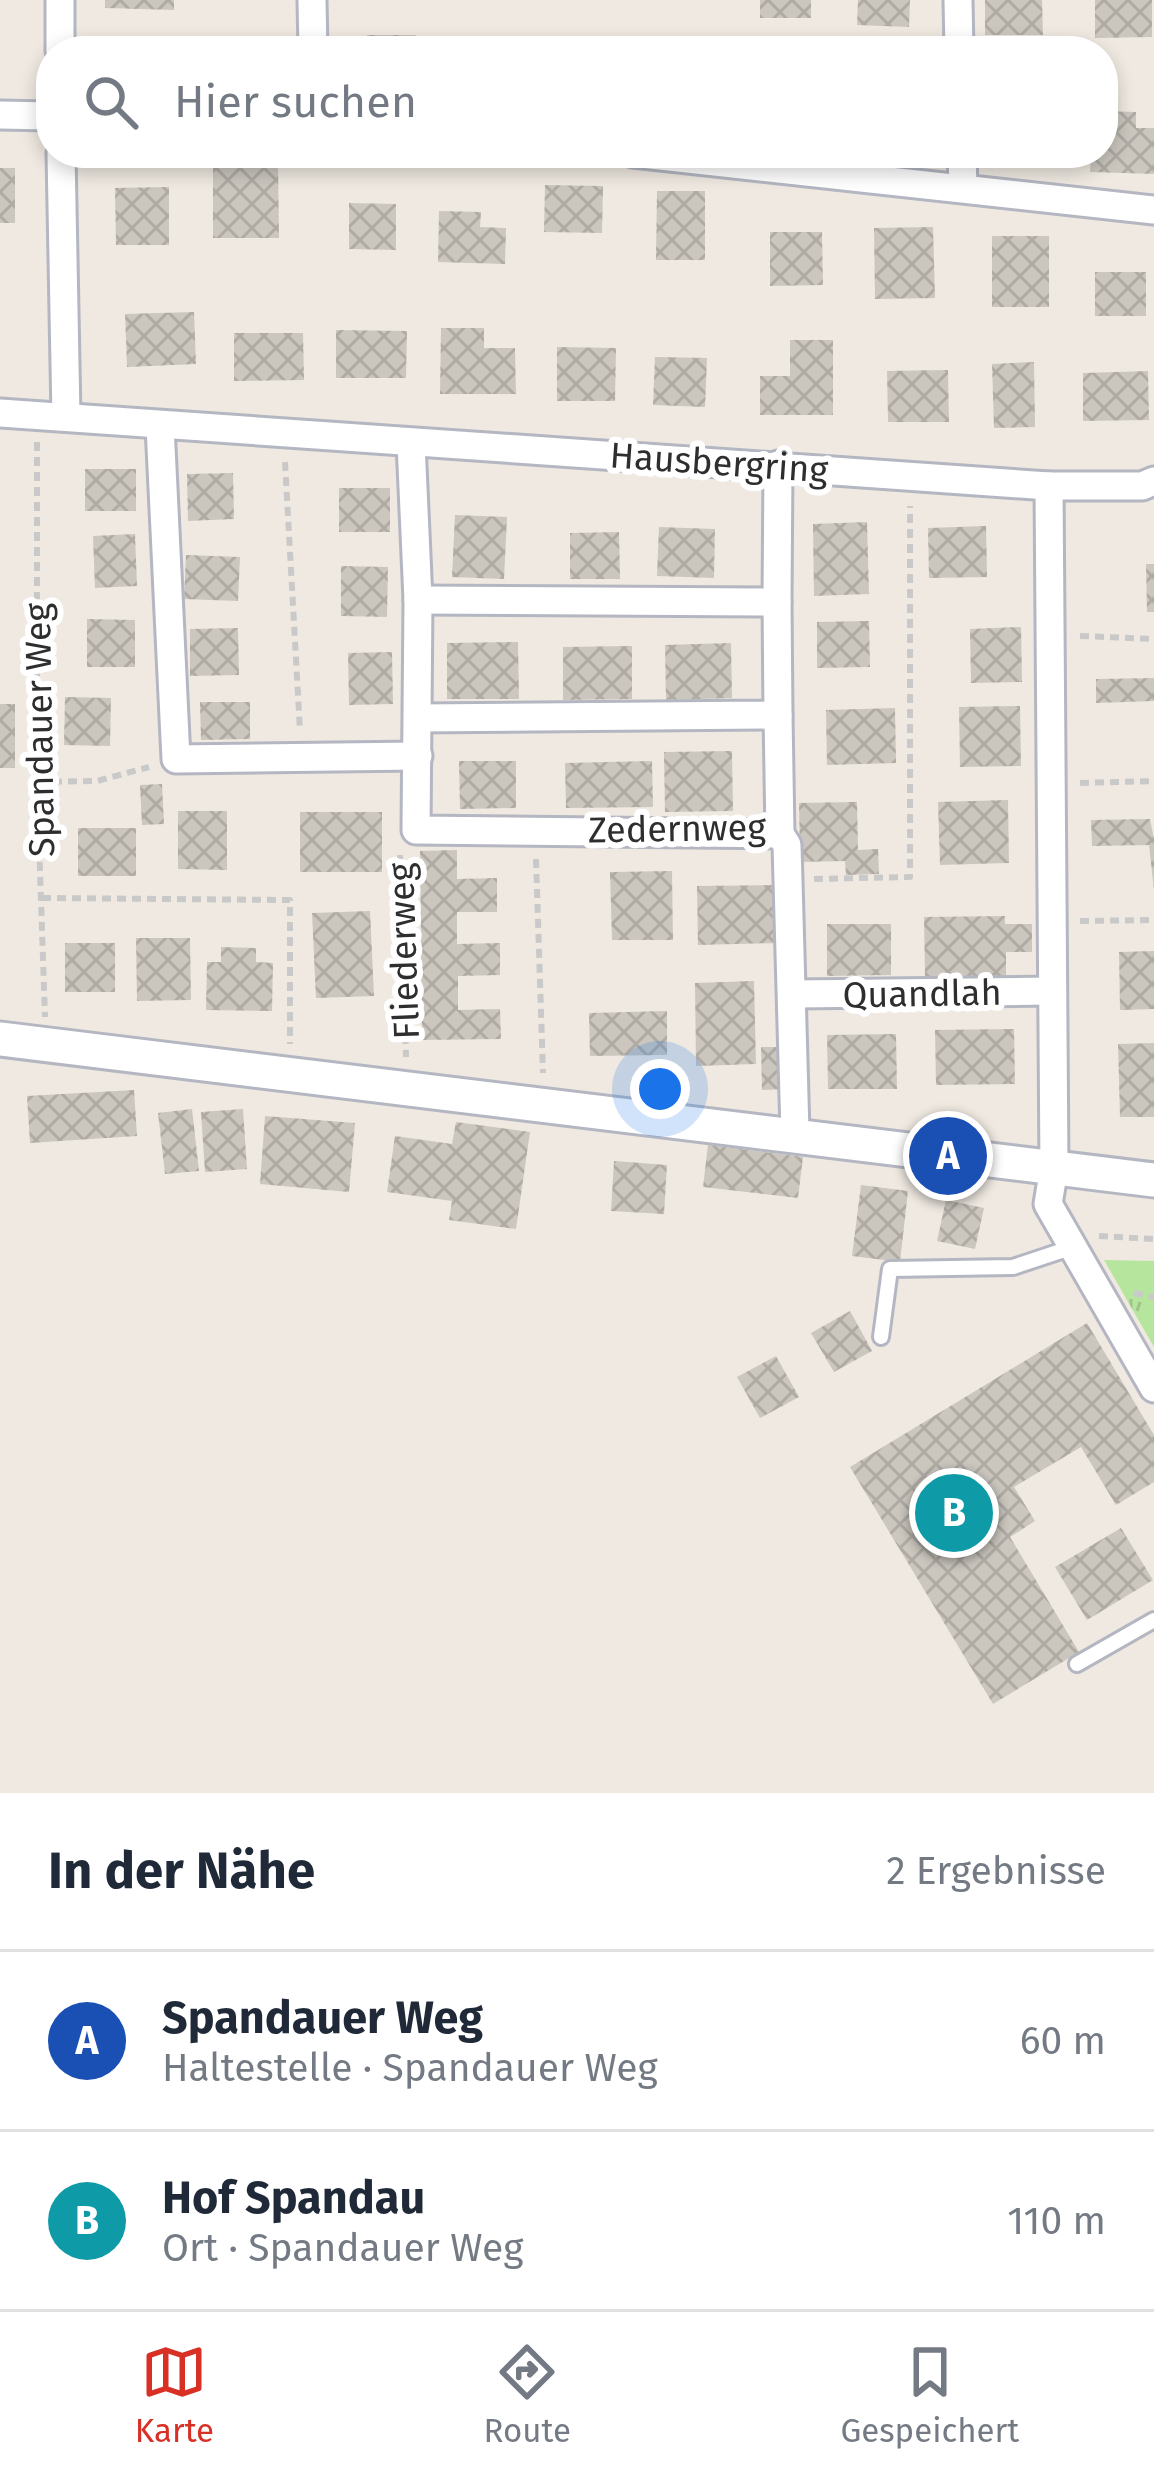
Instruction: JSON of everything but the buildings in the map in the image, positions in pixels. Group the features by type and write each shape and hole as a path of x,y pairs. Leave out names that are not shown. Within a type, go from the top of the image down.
{"street":[{"path":"60,0 60,36"},
{"path":"312,0 313,36"},
{"path":"958,0 959,36"},
{"path":"0,115 36,116"},
{"path":"52,416 60,168"},
{"path":"774,168 1154,210"},
{"path":"962,168 963,188"},
{"name":"Hausbergring","path":"0,413 1049,486 1142,486 1154,481"},
{"path":"160,426 176,759 418,756"},
{"name":"Fliederweg","path":"411,443 418,600 416,830"},
{"name":"Zedernweg","path":"416,830 780,834 778,465"},
{"name":"Quandlah","path":"1049,486 1054,1168"},
{"path":"418,600 777,602"},
{"path":"419,718 778,715"},
{"path":"780,834 787,845 795,994 795,1133"},
{"name":"Quandlah","path":"795,994 1050,991"},
{"path":"0,1039 1154,1180"},
{"path":"1054,1168 1048,1204 1154,1388"}],"lane":[{"path":"880,1337 890,1269 1012,1267 1069,1240"},
{"path":"1077,1664 1154,1619"}],"path":[{"name":"Spandauer Weg","path":"45,1044 37,782 52,416"},
{"path":"284,435 302,758"},
{"path":"787,880 910,877 910,474"},
{"path":"1050,635 1154,639"},
{"path":"37,782 97,781 176,759"},
{"path":"1049,783 1154,782"},
{"name":"Fliederweg","path":"406,1089 400,831 416,830"},
{"name":"Zedernweg","path":"535,830 544,1107"},
{"path":"42,898 290,900 290,1073"},
{"path":"1049,921 1154,920"},
{"path":"1069,1240 1154,1239"}],"green space":[{"path":"1104,1260 1154,1261 1154,1347"}],"place":[{"name":"Spandauer Weg","path":"948,1156"},
{"name":"Hof Spandau","path":"954,1513"}]}
